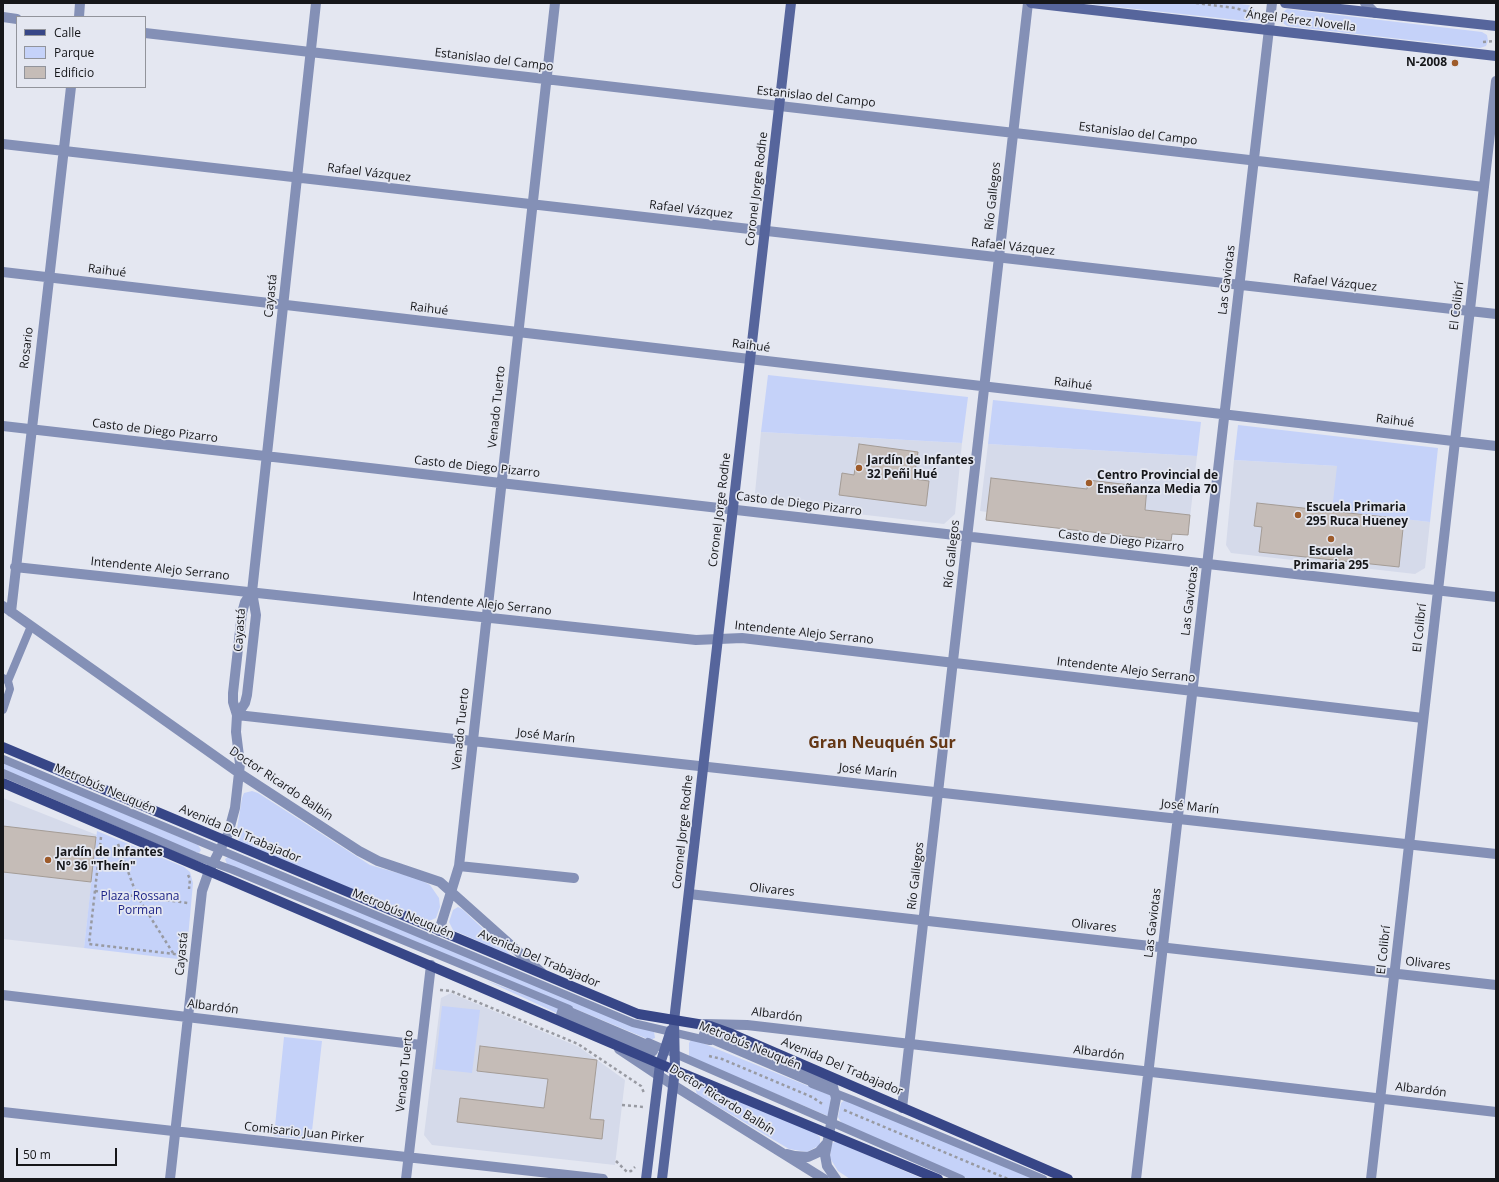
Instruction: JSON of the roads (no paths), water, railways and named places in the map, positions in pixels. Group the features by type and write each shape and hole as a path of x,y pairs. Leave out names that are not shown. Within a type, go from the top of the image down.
{"main road":[{"name":"Coronel Jorge Rodhe","path":"646,1179 660,1064 672,1032 674,1021 792,3"},
{"name":"Ángel Pérez Novella","path":"1031,3 1496,56"},
{"name":"Ángel Pérez Novella","path":"1285,3 1309,4 1375,13 1496,26"},
{"name":"Avenida Del Trabajador","path":"3,747 222,846 439,931 638,1014 698,1024 732,1034 1068,1179"},
{"path":"3,783 211,867 431,965 660,1064 830,1128 938,1179"},
{"name":"Coronel Jorge Rodhe","path":"662,1179 675,1070 672,1032"}],"street":[{"path":"79,16 80,3"},
{"name":"Cayastá","path":"237,715 243,706 247,695 256,615 252,592 316,3"},
{"name":"Venado Tuerto","path":"439,931 459,866 555,3"},
{"name":"Río Gallegos","path":"902,1108 1028,3"},
{"name":"Las Gaviotas","path":"1136,1179 1272,3"},
{"path":"1365,3 1375,13"},
{"path":"3,17 16,19"},
{"name":"Estanislao del Campo","path":"146,33 1484,187"},
{"name":"El Colibrí","path":"1371,1179 1496,81"},
{"name":"Rosario","path":"7,609 15,567 70,88"},
{"name":"Rafael Vázquez","path":"3,144 765,232 1496,314"},
{"name":"Raihué","path":"3,272 1496,446"},
{"name":"Casto de Diego Pizarro","path":"3,426 1496,597"},
{"name":"Intendente Alejo Serrano","path":"15,567 696,640 742,638 1423,718"},
{"name":"Cayastá","path":"170,1179 202,891 211,867 222,846 233,819 239,773 237,715 233,702 233,693 242,613 245,602 252,592"},
{"name":"Doctor Ricardo Balbín","path":"7,609 239,773 367,856 389,865 428,876 440,882 452,891 546,976"},
{"name":"José Marín","path":"237,715 1496,854"},
{"path":"459,866 574,878"},
{"name":"Olivares","path":"689,894 1496,985"},
{"name":"Venado Tuerto","path":"406,1179 420,1045 431,965"},
{"name":"Albardón","path":"3,995 420,1045"},
{"path":"563,1009 652,1047 653,1051 650,1053 561,1015 563,1009"},
{"name":"Albardón","path":"698,1024 747,1025 1496,1112"},
{"path":"705,1032 708,1032 828,1084 816,1083 705,1036 705,1032"},
{"name":"Doctor Ricardo Balbín","path":"608,1041 673,1085 824,1179"},
{"path":"822,1073 832,1083 835,1093 836,1102 826,1144 826,1161 830,1171 836,1179"},
{"name":"Comisario Juan Pirker","path":"3,1112 603,1179"},
{"path":"774,1148 795,1156 808,1157 819,1152 826,1144"}],"lane":[{"path":"3,710 10,689 5,679 32,626"},
{"name":"Metrobús Neuquén","path":"3,759 222,846 633,1023 706,1039 1043,1179"},
{"name":"Metrobús Neuquén","path":"3,773 211,867 665,1049 830,1128 961,1179"}],"place":[{"name":"N-2008","path":"1455,63"},
{"name":"Jardín de Infantes 32 Peñi Hué","path":"859,468"},
{"name":"Centro Provincial de Enseñanza Media 70","path":"1089,483"},
{"name":"Escuela Primaria 295 Ruca Hueney","path":"1298,515"},
{"name":"Escuela Primaria 295","path":"1331,539"},
{"name":"Jardín de Infantes N° 36 \"Theín\"","path":"48,860"}],"district":[{"name":"Gran Neuquén Sur","path":"882,743"}],"park label":[{"name":"Plaza Rossana Porman","path":"140,904"}]}
